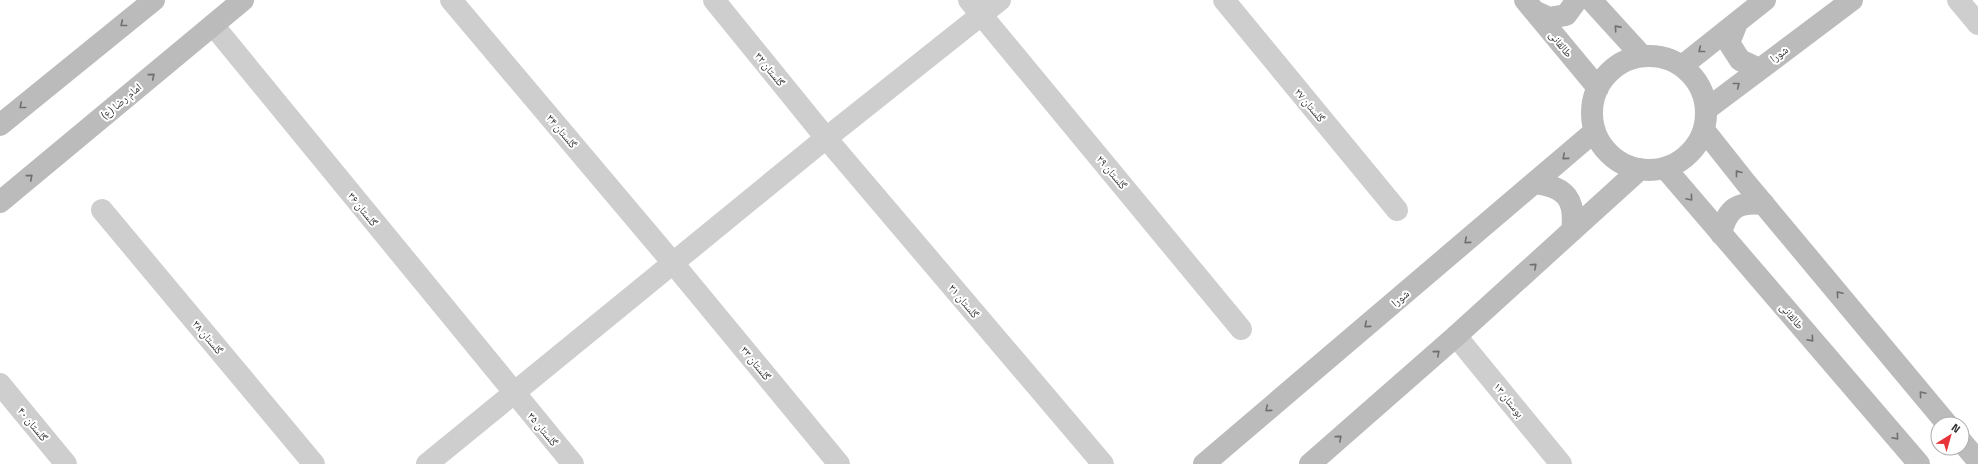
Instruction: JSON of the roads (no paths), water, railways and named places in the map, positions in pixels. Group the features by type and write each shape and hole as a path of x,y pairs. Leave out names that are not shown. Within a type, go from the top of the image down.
{"street":[{"path":"0,125 154,0"},
{"name":"امام رضا (ع)","path":"0,202 243,0"},
{"name":"گلستان ۳۴","path":"451,0 673,263"},
{"name":"گلستان ۳۲","path":"714,0 826,138"},
{"path":"427,464 826,138 976,8 1000,0"},
{"name":"گلستان ۲۷","path":"1224,0 1397,210"},
{"path":"1530,5 1549,18 1566,15 1577,0"},
{"path":"1591,0 1642,56"},
{"path":"1682,66 1765,0"},
{"name":"شورا","path":"1706,109 1852,0"},
{"path":"1958,0 1978,24"},
{"name":"طالقانی","path":"1530,5 1598,88"},
{"name":"گلستان ۲۹","path":"976,8 1242,329"},
{"path":"1737,23 1729,43 1740,60 1759,69"},
{"name":"گلستان ۳۶","path":"213,25 514,393"},
{"path":"1642,56 1656,56 1670,60 1682,66 1699,85 1706,109 1704,130 1695,147 1682,160 1665,168 1640,169 1621,162 1605,149 1595,131 1592,110 1598,88 1608,73 1624,62 1642,56"},
{"path":"1704,130 1940,416"},
{"name":"شورا","path":"1204,464 1595,131"},
{"name":"گلستان ۳۱","path":"826,138 1103,464"},
{"name":"طالقانی","path":"1665,168 1919,464"},
{"path":"1310,464 1456,336 1640,169"},
{"path":"1535,183 1553,185 1567,196 1574,213 1572,231"},
{"path":"1721,234 1724,219 1734,207 1748,202 1764,204"},
{"name":"گلستان ۳۸","path":"102,210 314,464"},
{"name":"گلستان ۳۳","path":"673,263 839,464"},
{"name":"بوستان ۱۳","path":"1456,336 1561,464"},
{"name":"گلستان ۴۰","path":"0,384 66,464"},
{"name":"گلستان ۳۵","path":"514,393 572,464"},
{"path":"1970,452 1978,461"}]}
